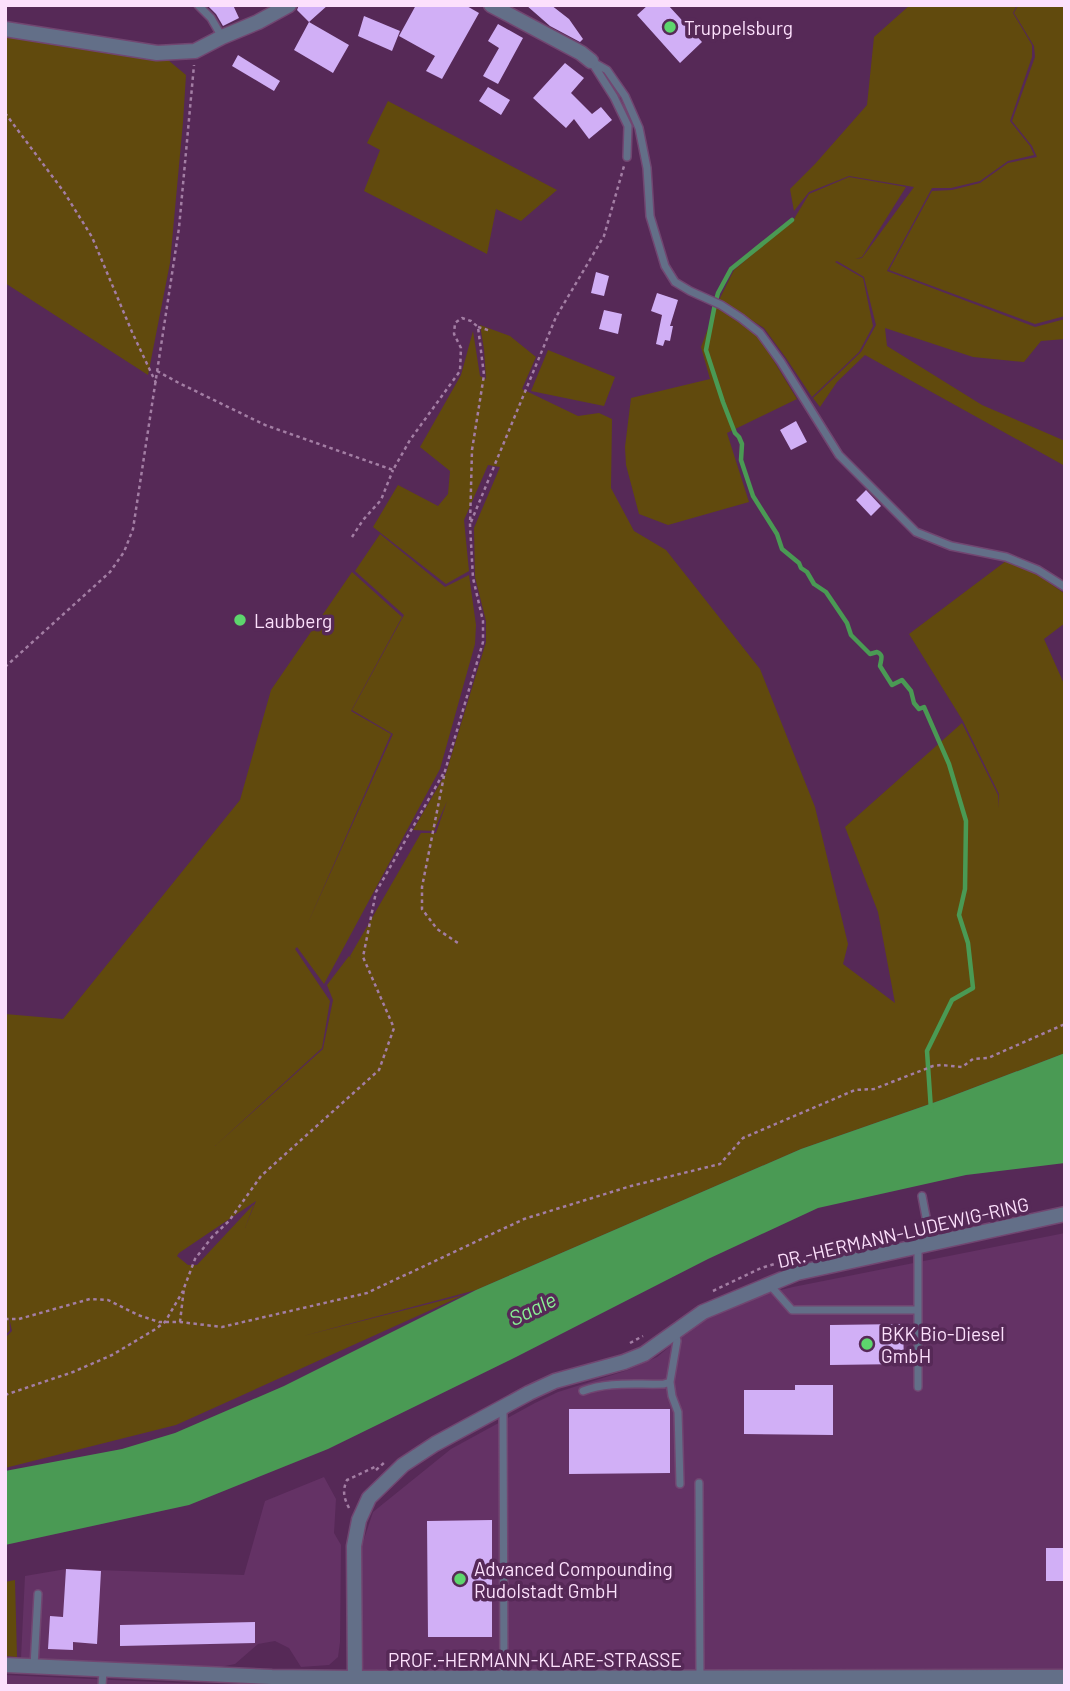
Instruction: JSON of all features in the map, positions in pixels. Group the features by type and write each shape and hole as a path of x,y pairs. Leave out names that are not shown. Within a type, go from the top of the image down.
{"street":[{"path":"5,29 157,53 195,51 289,5"},
{"path":"491,5 591,61"},
{"name":"DR.-HERMANN-LUDEWIG-RING","path":"354,1682 354,1546 359,1520 369,1498 403,1465 435,1444 529,1393 555,1381 644,1354 703,1312 797,1273 1065,1214"},
{"name":"PROF.-HERMANN-KLARE-STRASSE","path":"5,1665 272,1681 354,1682 1065,1677"}],"lane":[{"path":"198,5 211,18 222,37"},
{"path":"591,61 614,97 628,126 626,157"},
{"path":"591,61 607,70 625,96 639,128 647,169 650,216 665,266 675,282 716,303 760,333 839,454 916,532 951,546 1006,557 1038,570 1065,587"},
{"path":"918,1387 918,1310 924,1245 922,1196"},
{"path":"769,1284 792,1310 918,1310"},
{"path":"675,1332 677,1341 670,1382 678,1412 680,1484"},
{"path":"583,1391 607,1385 670,1382"},
{"path":"503,1408 504,1679"},
{"path":"699,1483 700,1678"},
{"path":"34,1667 38,1594"},
{"path":"102,1686 103,1670"}],"path":[{"path":"5,667 110,572 124,552 133,529 179,228 195,51"},
{"path":"5,113 64,192 92,237 156,383"},
{"path":"470,525 556,317 604,236 626,157"},
{"path":"352,537 381,500 393,470 410,440 460,370 461,348 454,334 455,323 463,318 491,331"},
{"path":"458,943 437,929 422,909 422,887 444,771 483,642 483,621 473,578 470,525 472,450 484,375 478,327"},
{"path":"157,371 265,425 393,470"},
{"path":"5,1395 73,1372 111,1355 165,1322 184,1288 195,1259 229,1221 261,1176 379,1070 394,1028 363,957 376,892 444,771"},
{"path":"5,1319 19,1319 90,1299 108,1300 159,1322 222,1327 367,1293 524,1219 631,1186 720,1164 743,1138 855,1090 874,1089 933,1066 962,1067 973,1059 988,1058 1065,1024"},
{"path":"180,1322 184,1288"},
{"path":"351,1511 344,1497 347,1480 380,1465"}],"shaded area":[{"path":"910,5 1017,5 1013,13 1032,45 1032,57 1010,121 1034,155 1008,161 980,181 951,188 932,188 887,271 1035,327 1065,319 1065,339 1041,341 1024,362 973,357 885,328 887,346 982,405 1065,441 1065,466 865,355 837,382 820,407 813,398 861,352 876,325 864,277 837,261 835,262 863,278 873,326 859,352 812,397 764,328 719,300 734,270 794,219 809,194 849,177 906,187 862,257 855,259 862,258 914,187 849,176 809,192 794,211 790,189 867,105 874,37"},
{"path":"1018,5 1065,5 1065,316 1035,324 889,270 932,191 952,190 980,183 1008,163 1037,157 1032,146 1012,121 1035,57 1034,46 1014,13"},
{"path":"5,35 168,60 186,75 170,263 148,375 5,283"},
{"path":"388,101 557,190 521,221 496,209 487,254 364,191 380,150 367,143"},
{"path":"716,307 758,335 797,399 727,433 749,502 668,525 639,514 626,465 625,447 631,398 710,379 701,347"},
{"path":"480,325 510,336 536,357 522,389 578,416 599,413 612,419 611,488 634,531 666,550 760,669 815,807 848,944 843,964 895,1003 878,912 845,827 962,723 998,795 998,808 999,794 963,721 909,634 1006,561 1037,574 1065,594 1065,623 1044,639 1065,686 1065,1053 801,1149 476,1290 303,1336 464,1295 176,1425 5,1468 5,1338 12,1331 9,1317 10,1330 5,1336 5,1014 63,1019 240,800 271,690 352,572 402,617 351,711 391,734 307,925 393,734 352,710 404,615 355,571 380,534 445,587 469,575 476,625 475,644 440,769 324,984 297,947 295,949 330,1001 322,1048 215,1146 323,1049 333,1000 327,985 349,956 351,958 421,833 436,833 447,801 434,831 413,830 446,773 486,642 486,621 475,577 474,528 500,467 488,465 464,520 469,571 446,584 373,527 398,485 438,506 448,494 450,471 420,447 461,375 473,331 480,376 486,379","holes":["256,1201 245,1228 254,1204 197,1265 188,1265 177,1256"]},
{"path":"548,350 615,377 604,406 531,391"},
{"path":"1065,1233 1065,1686 362,1686 360,1551 373,1512 451,1449 558,1392 628,1370 657,1357 692,1328 719,1311 752,1297"},
{"path":"324,1477 336,1499 334,1533 341,1545 340,1642 338,1657 329,1665 301,1667 289,1648 275,1641 258,1644 235,1664 215,1668 21,1658 25,1576 66,1569 244,1575 265,1501"},
{"path":"15,1580 17,1657 5,1656 5,1582"},
{"path":"5,1675 243,1686 5,1686"}],"water":[{"name":"Saale","path":"1065,1053 1065,1163 966,1175 818,1208 708,1259 328,1449 189,1505 5,1545 5,1471 122,1449 175,1433 284,1386 476,1290 801,1149"}],"building":[{"path":"207,5 233,5 239,18 223,26"},
{"path":"299,5 328,5 309,22 297,10"},
{"path":"416,5 465,5 479,13 442,79 426,71 435,56 399,36"},
{"path":"526,5 551,5 569,19 583,39 580,42 550,26"},
{"path":"648,5 668,5 702,42 680,63 637,15"},
{"path":"364,16 400,31 392,51 358,36"},
{"path":"309,22 349,45 333,73 294,50"},
{"path":"498,24 523,38 498,84 483,76 499,48 488,41"},
{"path":"238,55 280,81 274,91 232,66"},
{"path":"565,63 584,78 571,93 592,114 601,107 612,120 589,139 574,119 566,128 533,98"},
{"path":"488,87 510,100 501,115 479,101"},
{"path":"596,272 609,276 604,296 591,293"},
{"path":"657,293 678,300 670,326 673,326 670,341 665,340 663,346 656,344 662,315 651,311"},
{"path":"604,310 622,314 618,334 599,329"},
{"path":"796,421 807,442 791,450 780,430"},
{"path":"866,490 881,506 871,516 856,500"},
{"name":"BKK Bio-Diesel GmbH","path":"903,1324 904,1364 830,1365 830,1325"},
{"path":"795,1385 833,1385 833,1435 744,1434 744,1390 795,1390"},
{"path":"569,1409 670,1409 670,1473 569,1474"},
{"name":"Advanced Compounding Rudolstadt GmbH","path":"492,1520 492,1637 428,1637 427,1521"},
{"path":"1046,1548 1065,1548 1065,1581 1046,1581"},
{"path":"66,1569 101,1571 97,1644 73,1642 73,1650 48,1649 50,1616 63,1617"},
{"path":"255,1622 255,1643 120,1646 120,1625"}],"waterway":[{"path":"792,220 731,269 718,293 706,350 723,402 742,444 741,460 753,496 777,534 782,549 799,563 814,584 826,592 847,623 851,635 870,654 881,654 880,666 892,685 902,680 911,691 914,703 919,709 924,707 949,764 966,821 965,889 959,915 968,943 973,988 952,1000 927,1051 931,1110"}],"place":[{"name":"Truppelsburg","path":"670,27"},
{"name":"Laubberg","path":"240,620"},
{"name":"BKK Bio-Diesel GmbH","path":"867,1344"},
{"name":"Advanced Compounding Rudolstadt GmbH","path":"460,1579"}]}
